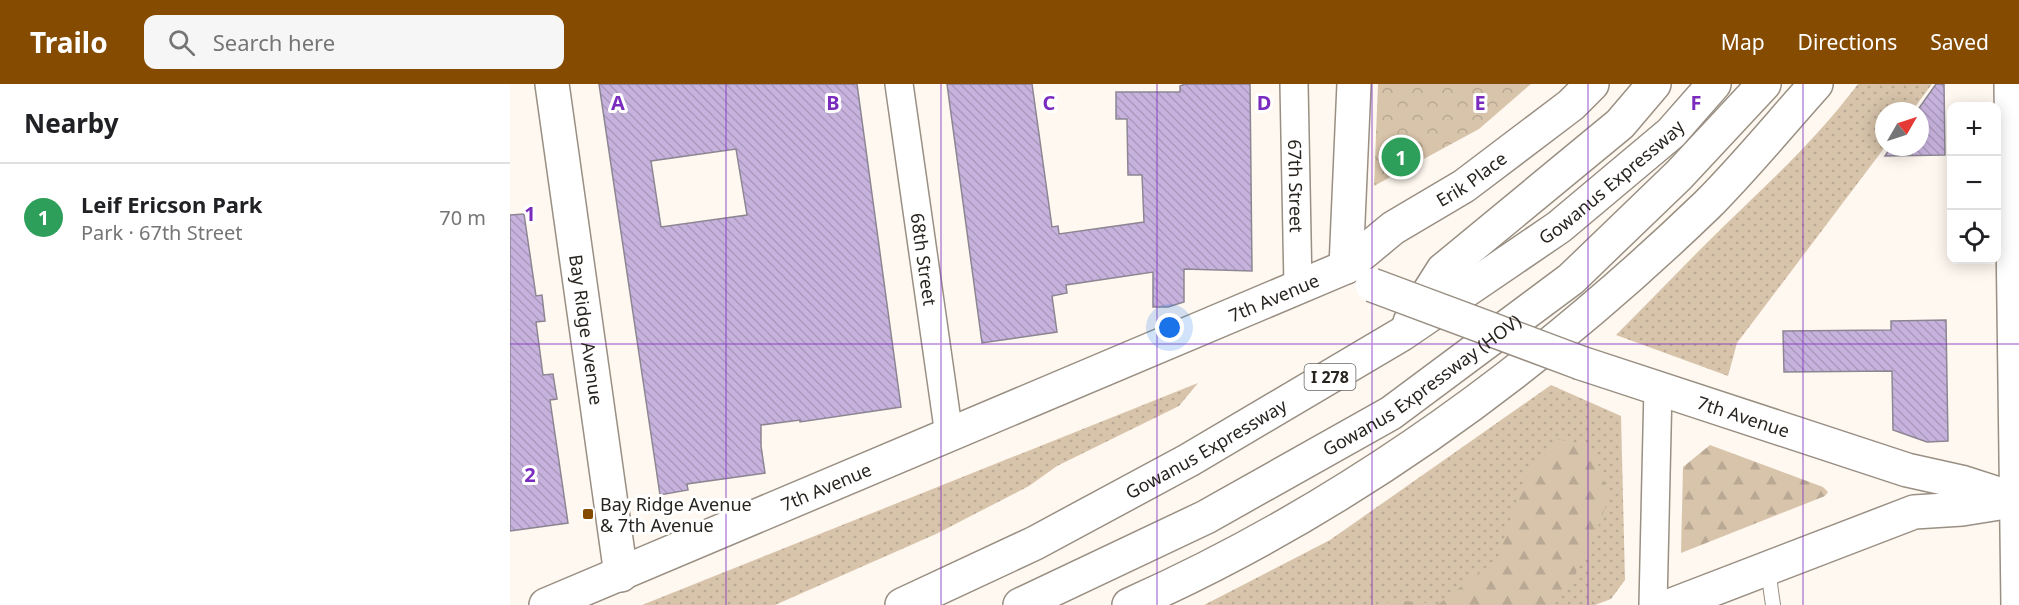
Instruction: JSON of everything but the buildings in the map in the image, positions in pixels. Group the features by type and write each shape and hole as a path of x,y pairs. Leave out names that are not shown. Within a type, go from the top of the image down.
{"main road":[{"name":"Bay Ridge Avenue","path":"552,84 621,574"},
{"path":"1346,267 1354,84"},
{"name":"Erik Place","path":"1346,267 1393,228 1464,186 1570,105 1592,84"},
{"path":"1402,334 1443,270 1620,124 1654,84"},
{"name":"Gowanus Expressway","path":"902,605 1035,543 1179,465 1402,334 1559,227 1671,133 1714,84"},
{"name":"Gowanus Expressway (HOV)","path":"1020,605 1206,517 1391,413 1571,279 1679,175 1764,84"},
{"path":"1129,605 1200,573 1367,478 1485,397 1600,304 1708,204 1816,84"},
{"path":"2011,84 2017,342 2018,603"},
{"name":"7th Avenue","path":"546,605 1346,267 1372,285 1581,363 1907,470 1961,482 2018,500"},
{"path":"1672,605 1914,512 1962,509 2018,500"}],"street":[{"name":"68th Street","path":"899,84 949,435"},
{"name":"67th Street","path":"1294,84 1299,287"},
{"path":"1653,605 1658,388"}],"lane":[{"path":"1768,570 1773,605"}],"green space":[{"path":"1378,84 1531,84 1479,129 1374,186"},
{"path":"1858,84 1932,84 1919,102 1875,102 1875,156 1878,156 1737,343 1728,376 1616,335 1795,157"},
{"path":"1198,383 1179,406 1057,466 1029,486 936,534 775,605 642,605"},
{"path":"1551,385 1621,416 1625,580 1611,599 1595,605 1204,605 1330,540"},
{"path":"1558,439 1593,449 1609,497 1589,551 1558,601 1547,605 1385,605 1392,600 1439,604 1498,558 1525,478"},
{"path":"1710,445 1823,487 1828,492 1825,496 1681,553 1683,467"}],"place":[{"name":"Leif Ericson Park","path":"1401,157"},
{"name":"Bay Ridge Avenue & 7th Avenue","path":"588,514"}]}
